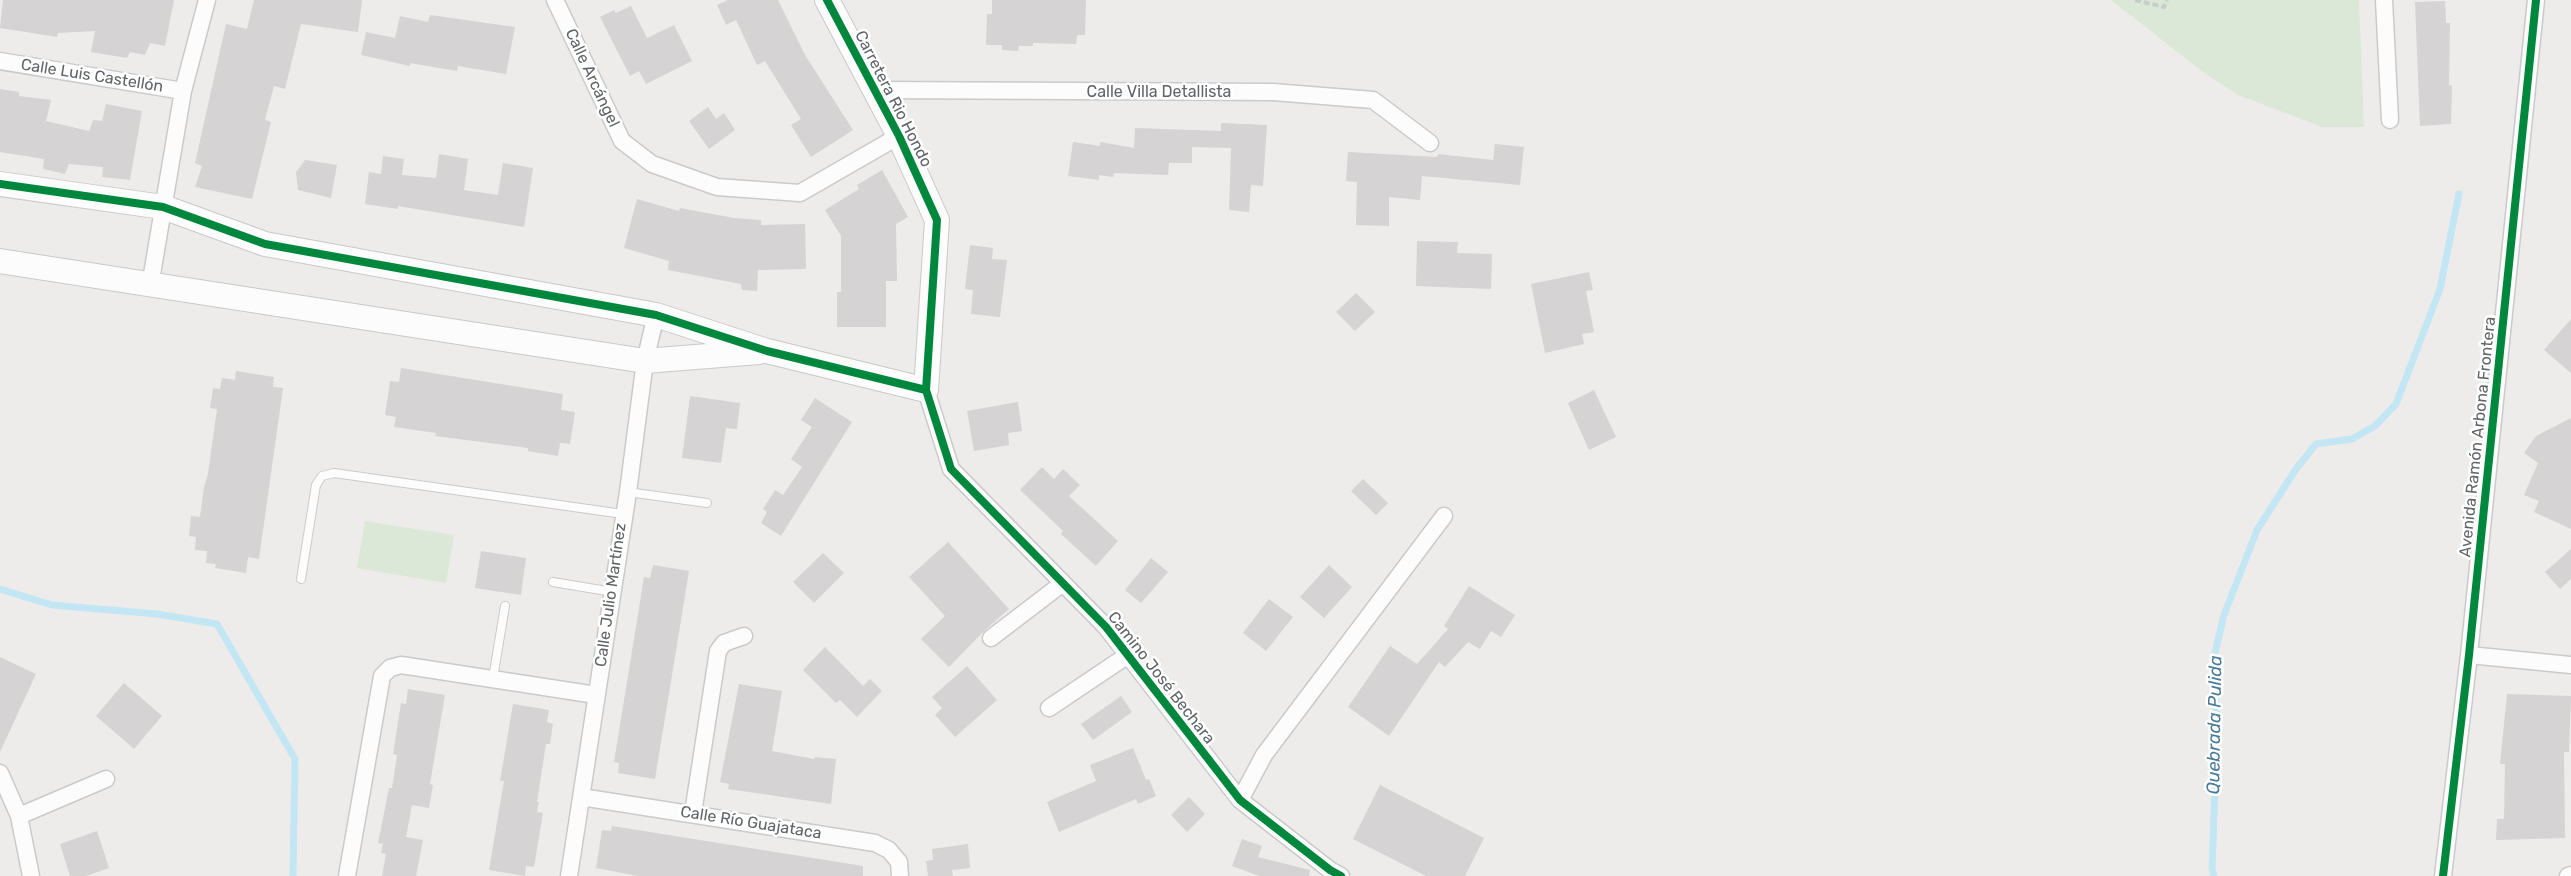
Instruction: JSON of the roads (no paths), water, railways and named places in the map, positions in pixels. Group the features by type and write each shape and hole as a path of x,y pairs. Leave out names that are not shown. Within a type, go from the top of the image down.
{"street":[{"path":"150,286 183,91 207,0"},
{"name":"Calle Arcángel","path":"555,0 622,141 652,164 717,187 800,193 899,136"},
{"name":"Carretera Rio Hondo","path":"827,0 899,136 937,220 926,390"},
{"path":"2384,0 2390,120"},
{"name":"Avenida Ramón Arbona Frontera","path":"2443,876 2469,655 2536,0"},
{"name":"Calle Luis Castellón","path":"0,61 183,91"},
{"name":"Calle Villa Detallista","path":"874,90 1273,92 1373,100 1430,143"},
{"path":"0,184 163,207 266,244 656,315 767,351 926,390"},
{"path":"0,261 645,361 767,351"},
{"name":"Calle Julio Martínez","path":"569,876 628,492 645,361 656,315"},
{"name":"Camino José Bechara","path":"926,390 951,469 1106,627 1240,800 1330,870 1341,876"},
{"path":"1240,800 1264,755 1444,516"},
{"path":"991,638 1063,583"},
{"path":"693,813 718,651 724,644 744,636"},
{"path":"1049,708 1128,655"},
{"path":"2469,655 2571,665"},
{"path":"347,876 382,676 390,668 401,665 597,695"},
{"path":"0,773 19,816 31,876"},
{"path":"19,816 106,779"},
{"name":"Calle Río Guajataca","path":"581,797 875,843 889,850 899,862 900,876"}],"lane":[{"path":"301,579 315,485 322,476 334,473 623,514"},
{"path":"628,492 707,503"},
{"path":"553,582 613,592"},
{"path":"493,678 505,606"}],"waterway":[{"name":"Quebrada Pulida","path":"2214,876 2212,869 2217,734 2214,657 2224,615 2257,530 2296,469 2316,444 2352,439 2375,426 2396,404 2440,289 2459,194"},
{"path":"0,589 52,605 157,614 217,624 295,759 293,876"}]}
